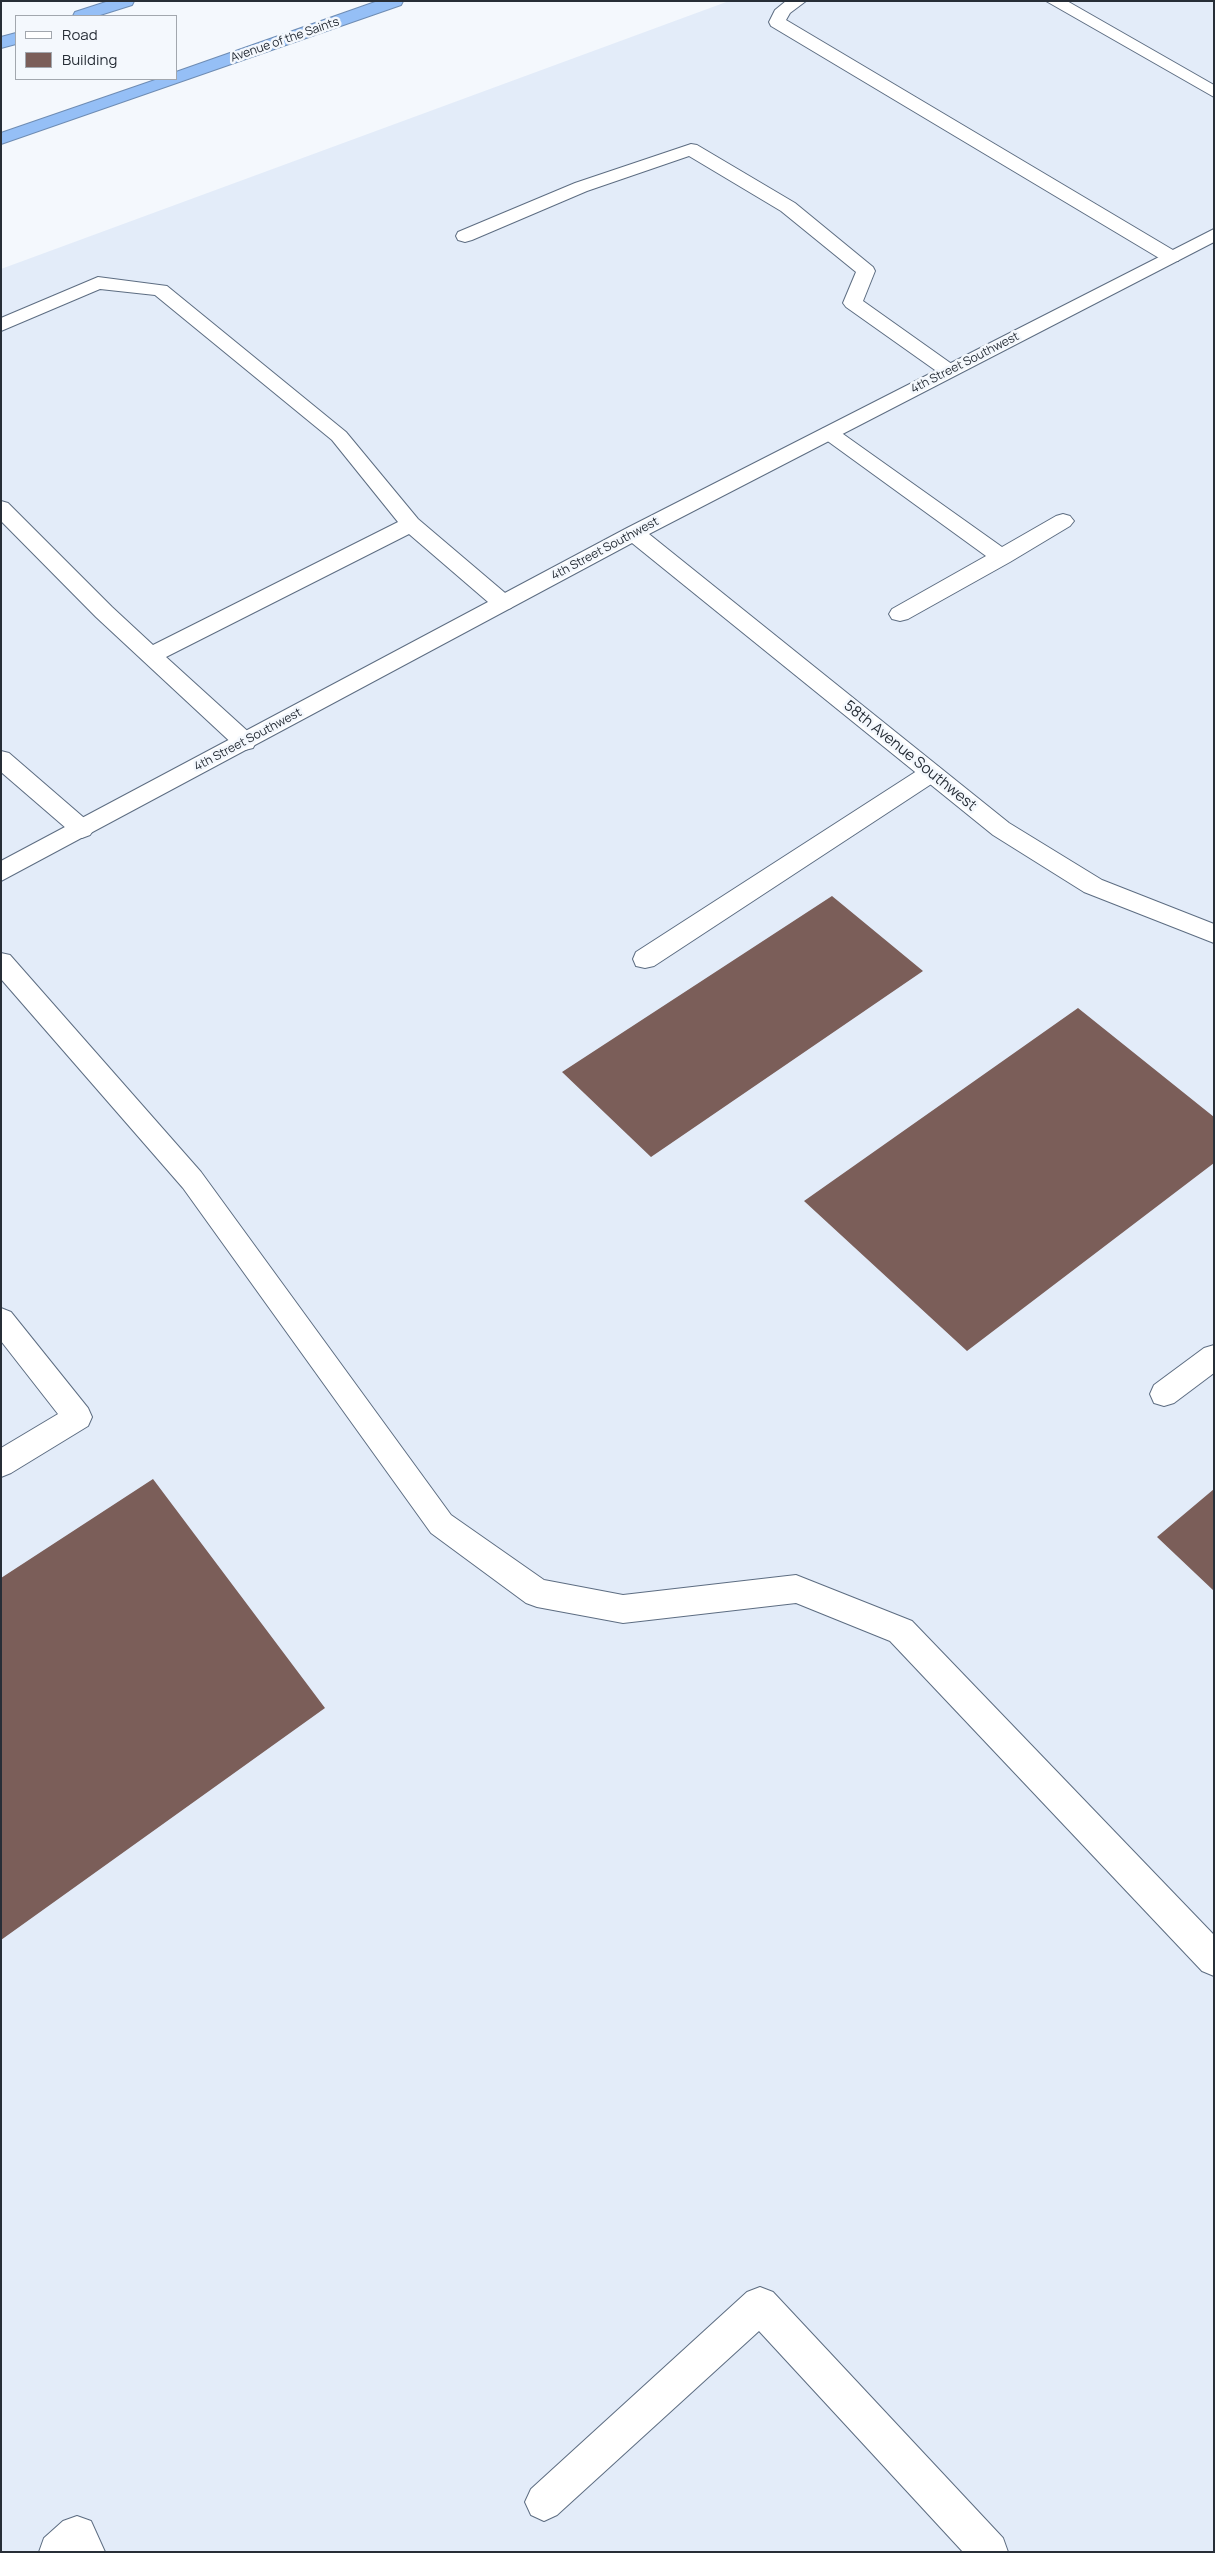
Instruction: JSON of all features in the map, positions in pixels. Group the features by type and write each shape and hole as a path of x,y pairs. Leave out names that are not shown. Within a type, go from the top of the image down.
{"highway":[{"path":"84,15 126,1"},
{"name":"Avenue of the Saints","path":"178,77 395,1"},
{"path":"1,42 15,38"},
{"name":"Avenue of the Saints","path":"1,139 169,80"}],"street":[{"path":"798,1 783,10 777,22 1171,257"},
{"path":"1054,1 1214,92"},
{"path":"465,236 581,187 691,149 788,207 866,271 853,303 949,371"},
{"name":"4th Street Southwest","path":"1,872 634,533 1214,235"},
{"path":"1,325 98,283 160,290 339,436 411,524 503,603"},
{"path":"829,433 1002,557"},
{"path":"1,508 104,612 245,742"},
{"path":"900,614 1063,522"},
{"path":"150,655 411,524"},
{"name":"58th Avenue Southwest","path":"634,533 1001,830 1093,886 1214,934"},
{"path":"1,759 82,829"},
{"path":"645,958 931,773"},
{"path":"1,962 192,1180 441,1524 537,1593 623,1609 796,1589 901,1630 1214,1959"},
{"path":"1,1320 78,1417 1,1464"},
{"path":"1164,1394 1214,1357"},
{"path":"544,2502 760,2306 989,2552"},
{"path":"58,2552 77,2535 86,2552"}],"shaded area":[{"path":"729,1 1214,1 1214,2552 1,2552 1,269"}],"building":[{"path":"832,896 923,971 651,1157 562,1072"},
{"path":"1078,1008 1214,1117 1214,1163 967,1351 804,1201"},
{"path":"153,1479 325,1708 1,1940 1,1578"},
{"path":"1214,1489 1214,1591 1157,1537"}]}
